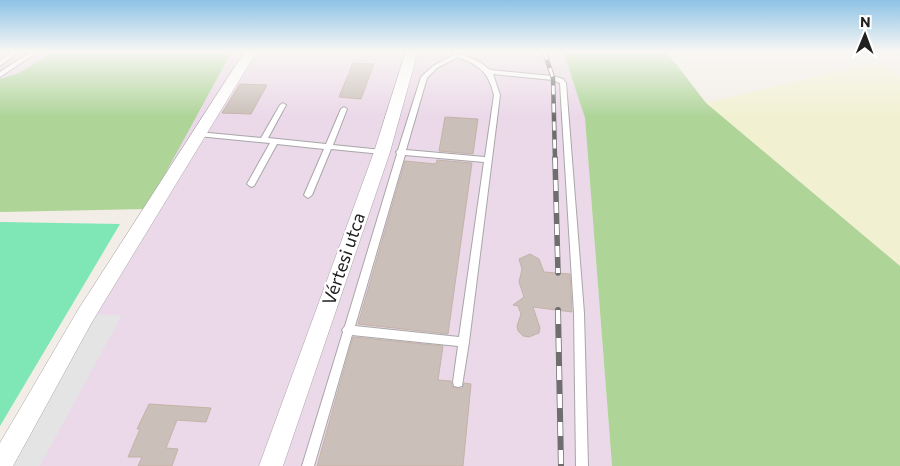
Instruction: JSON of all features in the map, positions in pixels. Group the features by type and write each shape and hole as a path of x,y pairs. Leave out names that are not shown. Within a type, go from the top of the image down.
{"street":[{"path":"0,466 85,316 237,73"},
{"name":"Vértesi utca","path":"271,466 382,152 406,73"}],"lane":[{"path":"308,466 400,152 424,77 429,73"},
{"path":"458,382 497,95 494,78 489,73"},
{"path":"496,73 554,78 562,80 564,84 579,313 582,466"},
{"path":"263,140 282,105"},
{"path":"308,195 344,109"},
{"path":"198,134 382,152"},
{"path":"251,184 275,142"},
{"path":"400,152 488,160"},
{"path":"347,330 464,342"}],"shaded area":[{"path":"0,73 19,73 19,73 0,79"},
{"path":"220,73 570,73 585,118 612,466 4,466"},
{"path":"81,314 122,315 40,466 0,466 0,448"}],"green space":[{"path":"19,73 220,73 146,209 0,212 0,79"},
{"path":"570,73 683,73 706,103 900,266 900,466 612,466 585,118"},
{"path":"834,73 895,73 900,76 900,266 706,103"},
{"path":"0,222 120,224 0,426"}],"building":[{"path":"349,73 371,73 361,99 339,97"},
{"path":"240,84 267,85 251,114 222,113"},
{"path":"445,117 478,119 473,154 439,151"},
{"path":"437,160 472,163 448,334 358,324 405,161 436,164"},
{"path":"530,254 539,259 544,272 570,274 572,312 533,307 540,328 539,333 529,337 523,336 518,331 517,326 521,314 518,306 513,305 524,297 519,282 522,269 519,259"},
{"path":"353,337 443,346 438,380 451,381 452,386 458,389 462,388 464,383 471,384 463,466 317,466"},
{"path":"149,404 211,408 206,422 177,420 166,448 178,449 172,466 138,466 142,457 128,457 140,429 137,429"}],"railway":[{"path":"551,73 553,78 555,159"},
{"path":"555,158 558,273"},
{"path":"558,310 561,466"}]}
